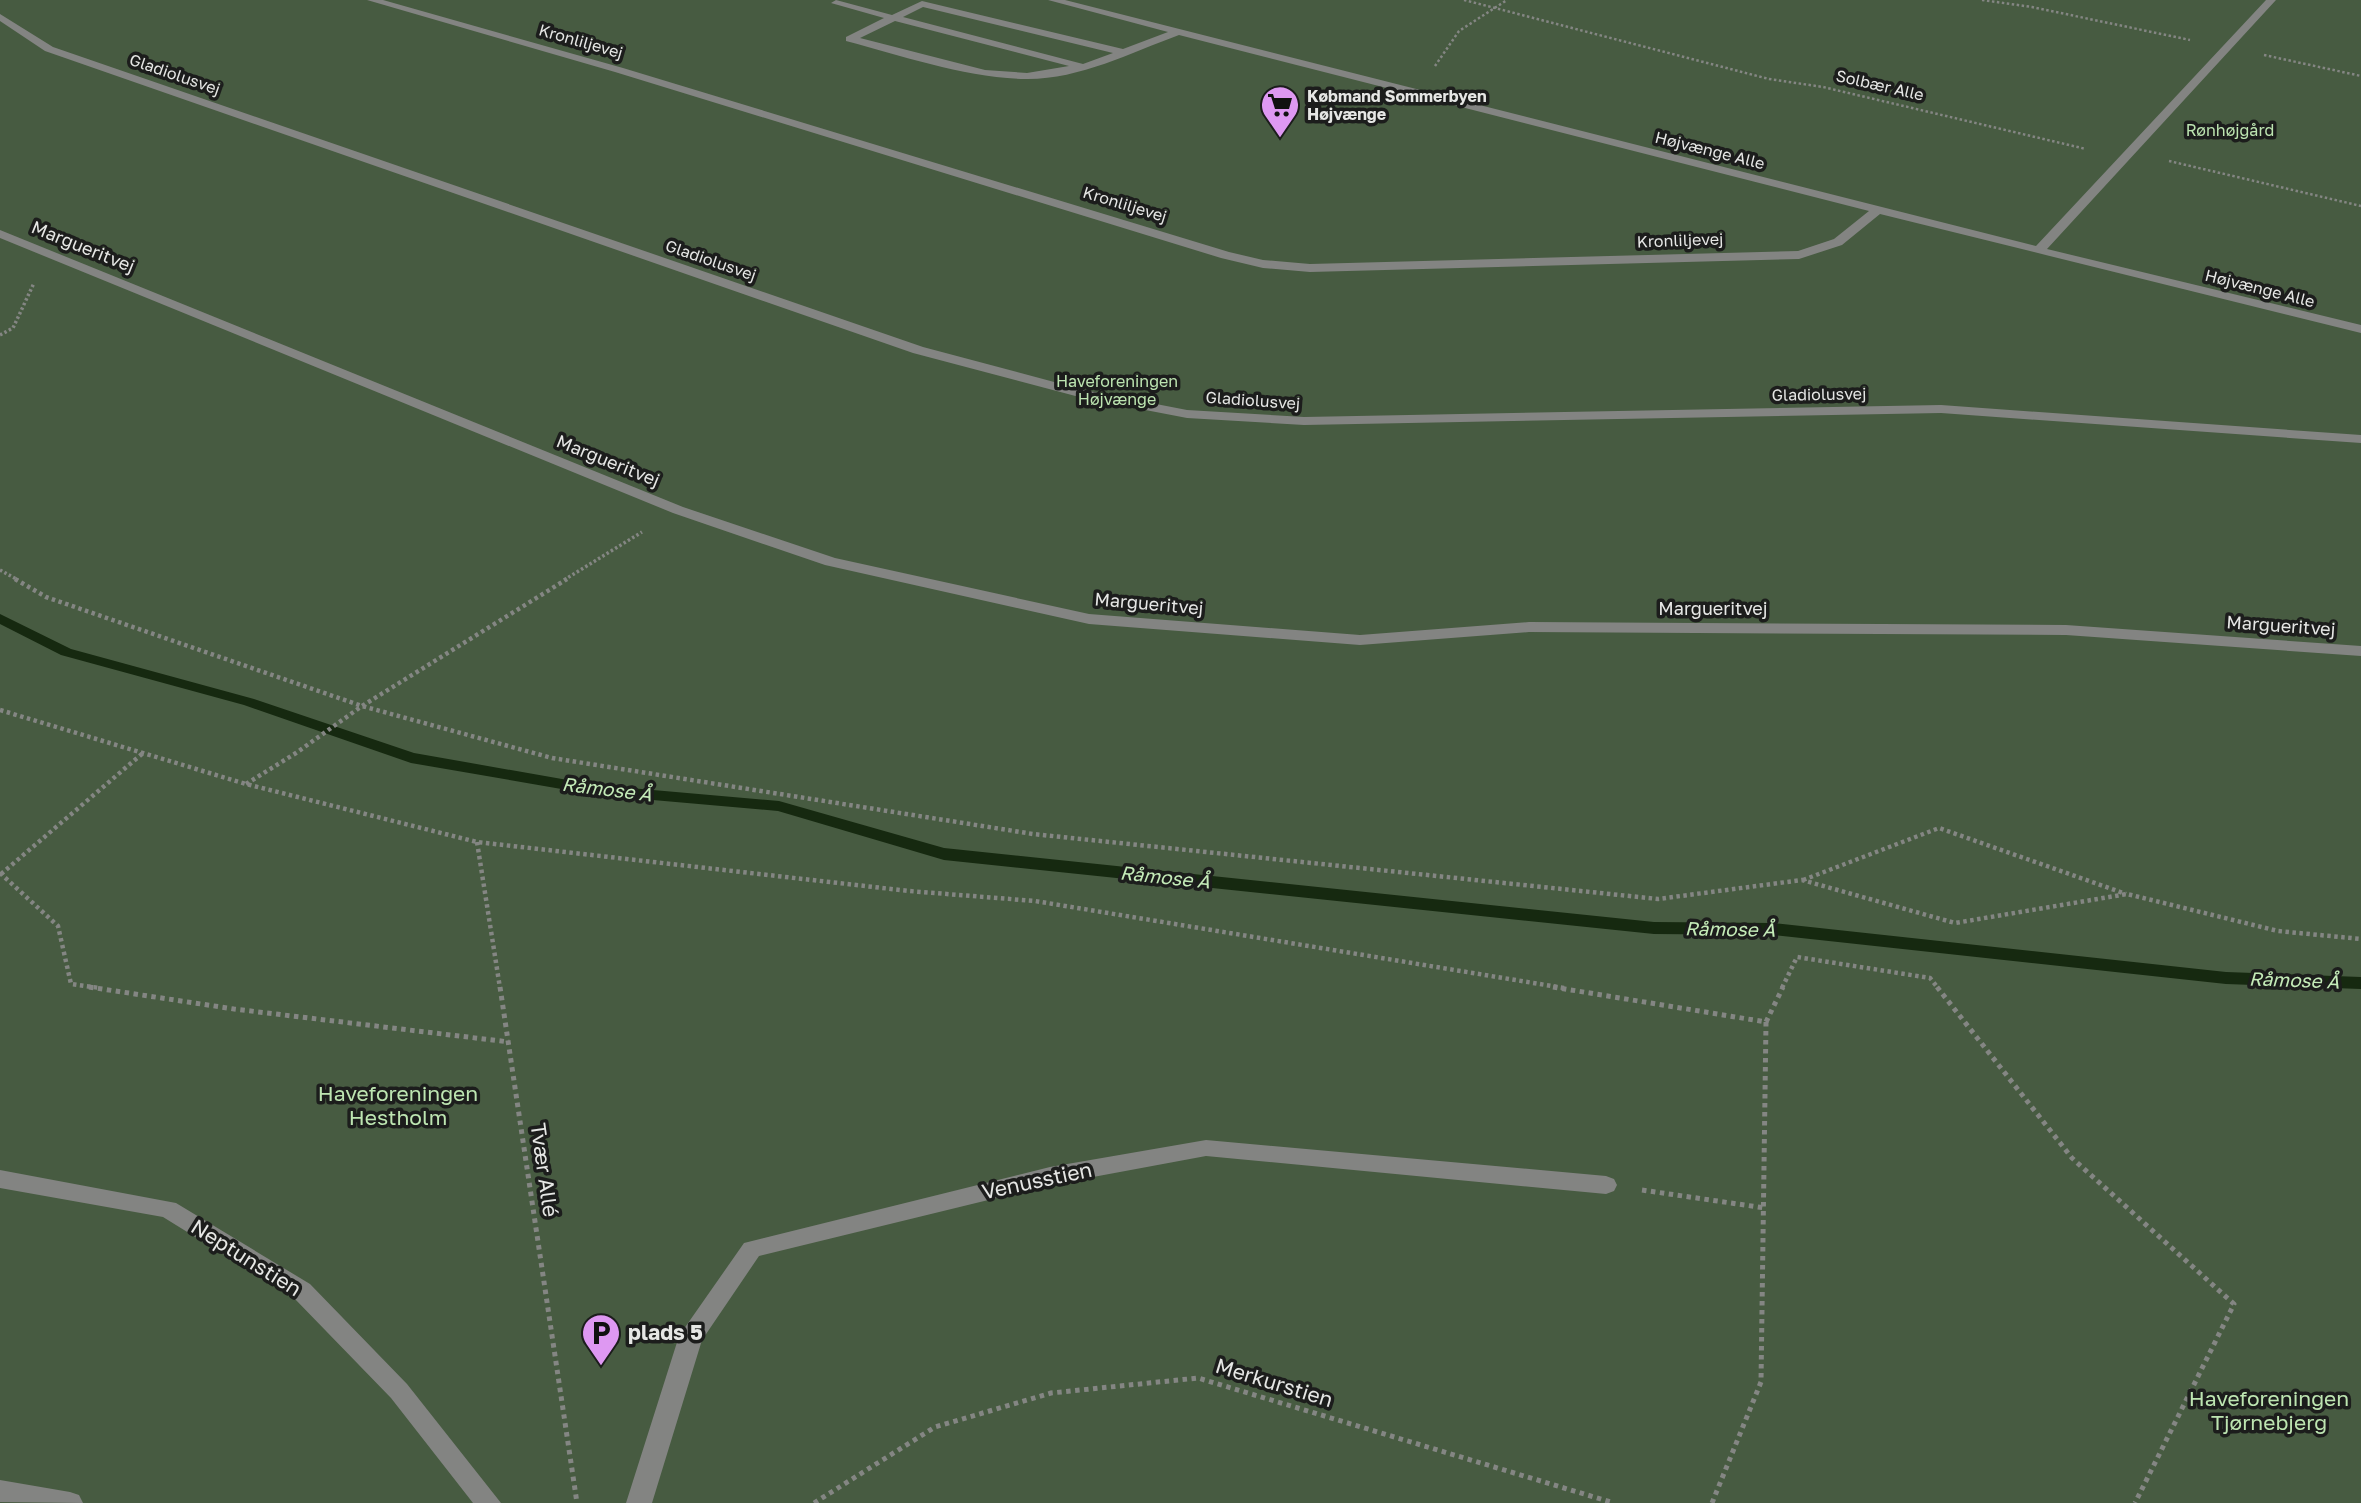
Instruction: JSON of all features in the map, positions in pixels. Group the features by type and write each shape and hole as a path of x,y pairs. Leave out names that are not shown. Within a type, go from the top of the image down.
{"street":[{"name":"Kronliljevej","path":"372,0 619,70 1164,234 1225,255 1263,264 1310,268 1799,254 1838,242 1879,209"},
{"name":"Højvænge Alle","path":"1053,0 2361,329"},
{"path":"2039,250 2272,0"},
{"path":"836,3 1084,67"},
{"path":"1124,52 922,4 850,39 985,73 1027,76 1084,67 1124,52 1180,31"},
{"name":"Gladiolusvej","path":"0,17 49,49 918,350 1096,397 1187,414 1304,421 1941,409 2361,439"},
{"name":"Margueritvej","path":"0,234 678,510 831,562 1089,619 1360,640 1530,627 2066,630 2361,651"},
{"name":"Venusstien","path":"639,1503 691,1336 752,1249 1050,1176 1206,1148 1606,1185"},
{"name":"Neptunstien","path":"0,1179 168,1209 302,1291 399,1391 488,1503"},
{"path":"0,1491 70,1503"}],"path":[{"name":"Solbær Alle","path":"1465,0 1769,79 1823,87 2361,206"},
{"path":"1417,93 1459,31 1507,0"},
{"path":"1982,0 2032,7 2361,76"},
{"path":"0,335 13,328 26,296 53,256"},
{"path":"246,784 296,753 362,706 678,510"},
{"path":"0,570 46,597 362,706 552,758 1033,834 1658,899 1802,880 1939,828 2127,894 2278,932 2361,939"},
{"path":"0,710 246,784 477,842 909,891 1035,901 1766,1022"},
{"path":"143,753 0,874 58,926 71,984 234,1009 509,1042"},
{"name":"Tvær Allé","path":"477,842 577,1503"},
{"path":"1802,880 1955,923 2127,894"},
{"path":"1712,1503 1761,1382 1766,1022 1797,957 1930,978 2072,1158 2234,1304 2135,1503"},
{"path":"1606,1185 1765,1208"},
{"name":"Merkurstien","path":"814,1503 935,1427 1051,1393 1198,1378 1614,1503"}],"green space":[{"path":"0,0 2361,0 2361,1503 0,1503"}],"waterway":[{"name":"Råmose Å","path":"0,618 66,652 249,702 411,758 596,790 779,806 944,854 1654,928 1773,929 2226,978 2361,983"}],"place":[{"name":"Købmand Sommerbyen Højvænge","path":"1280,139"},
{"name":"plads 5","path":"601,1367"}],"park label":[{"name":"Rønhøjgård","path":"2230,130"},
{"name":"Haveforeningen Højvænge","path":"1117,390"},
{"name":"Haveforeningen Hestholm","path":"398,1106"},
{"name":"Haveforeningen Tjørnebjerg","path":"2269,1411"}]}
